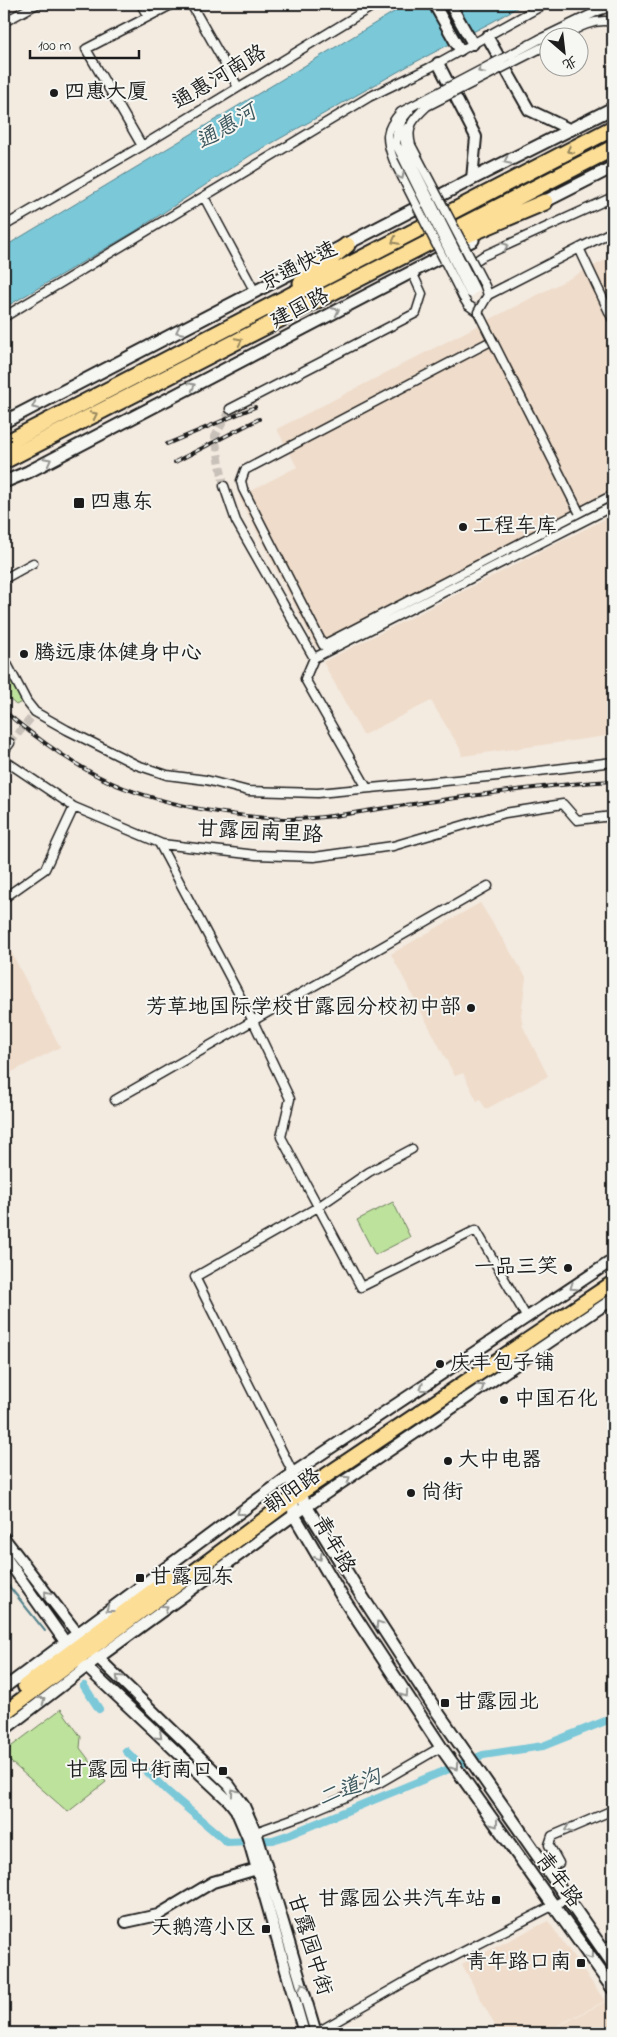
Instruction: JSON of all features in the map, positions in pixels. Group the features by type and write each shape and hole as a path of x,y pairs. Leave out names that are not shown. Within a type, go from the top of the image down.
{"highway":[{"name":"京通快速","path":"4,444 613,128"},
{"name":"京通快速","path":"4,461 613,148"},
{"path":"355,282 545,202"},
{"path":"278,301 347,245"},
{"name":"朝阳路","path":"4,1702 75,1654 295,1487 613,1273"},
{"name":"朝阳路","path":"295,1487 613,1283"},
{"name":"朝阳路","path":"4,1713 75,1654"}],"main road":[{"name":"建国路","path":"4,422 347,245 472,178 613,108"},
{"name":"建国路","path":"4,482 613,167"},
{"name":"青年路","path":"295,1487 356,1587 460,1745 613,1964"},
{"name":"青年路","path":"295,1487 294,1514 341,1595 442,1749 613,1988"}],"street":[{"path":"4,22 37,4"},
{"path":"141,4 148,17"},
{"path":"191,4 238,87"},
{"name":"通惠河南路","path":"4,226 142,146 376,4"},
{"path":"434,4 460,50"},
{"path":"450,4 473,44"},
{"path":"526,4 531,12"},
{"path":"4,317 77,271 369,97 438,63 545,4"},
{"path":"142,146 86,49 169,6"},
{"path":"569,28 598,11 613,6"},
{"path":"579,28 604,20 613,22"},
{"path":"486,36 529,110 571,130"},
{"path":"469,293 394,161 388,147 387,132 392,122 401,112 415,104 540,45"},
{"path":"540,45 427,106 412,119 404,137 407,154 466,273 469,293 468,305 478,312 579,512"},
{"path":"438,63 476,137 472,178"},
{"path":"412,119 409,137 411,145 488,295"},
{"path":"204,197 255,292"},
{"path":"466,273 474,262 483,256 613,197"},
{"path":"478,312 488,295 613,231"},
{"path":"579,248 613,320"},
{"path":"230,409 416,313 422,294 412,272"},
{"path":"493,340 246,470 242,481 243,489 323,645 613,495"},
{"path":"224,486 236,521 314,658"},
{"path":"367,788 305,679 314,658 613,506"},
{"path":"4,579 33,563"},
{"path":"4,658 33,715 137,765 167,775 206,780 248,791 318,793 498,776 613,762"},
{"path":"4,751 10,743"},
{"name":"甘露园南里路","path":"4,760 74,807 159,843 256,855 314,857 394,846 505,813 563,804 577,820 613,816"},
{"path":"4,898 45,869 74,807"},
{"path":"159,843 253,1021 290,1099 281,1137 361,1287 476,1230 526,1318"},
{"path":"115,1100 488,886"},
{"path":"295,1487 195,1277 318,1207 369,1172 412,1149"},
{"name":"朝阳路","path":"4,1730 75,1654 295,1487 526,1318 613,1260"},
{"name":"朝阳路","path":"87,1645 294,1514 613,1299"},
{"path":"4,1538 87,1645 229,1785 244,1806 254,1835 262,1868 213,1882 158,1915 126,1922"},
{"path":"4,1555 75,1654 228,1801 254,1835"},
{"name":"朝阳路","path":"4,1688 75,1654"},
{"path":"254,1835 379,1783 442,1749"},
{"path":"547,1869 559,1863 549,1844 552,1836 613,1810"},
{"name":"甘露园中街","path":"262,1868 316,2033"},
{"name":"甘露园中街","path":"262,1868 304,2033"},
{"path":"316,2033 412,1978 568,1898"},
{"path":"602,1948 613,1944"}],"shaded area":[{"path":"613,256 613,493 316,647 239,497 297,467 277,429"},
{"path":"613,515 613,735 462,756 460,748 431,701 363,735 323,662"},
{"name":"芳草地国际学校甘露园分校初中部","path":"480,903 526,977 521,1015 523,1027 548,1076 486,1109 480,1099 477,1101 463,1073 455,1076 391,954"},
{"path":"4,938 60,1047 4,1076"},
{"path":"548,1921 605,2001 543,2033 499,2033 462,1964"},
{"path":"605,2002 613,2014 613,2033 545,2033"}],"green space":[{"path":"4,667 23,701 16,705 4,694"},
{"path":"393,1202 410,1237 375,1255 357,1220"},
{"path":"61,1709 81,1737 80,1748 106,1782 68,1812 4,1756 4,1752"}],"water":[{"name":"通惠河","path":"407,4 523,4 408,66 251,155 134,232 4,308 4,247"}],"waterway":[{"name":"二道沟","path":"4,1580 45,1631"},
{"name":"二道沟","path":"84,1686 99,1709"},
{"name":"二道沟","path":"126,1751 168,1792 227,1842 273,1840 483,1755 543,1746 613,1718"}],"tunnel":[{"path":"224,486 215,437 230,409"},
{"path":"10,743 31,718"}],"railway":[{"path":"167,444 255,407"},
{"path":"175,462 259,419"},
{"path":"4,711 61,754 109,782 143,795 203,810 243,816 283,819 310,818 530,788 613,781"}],"place":[{"name":"四惠大厦","path":"54,93"},
{"name":"四惠东","path":"79,503"},
{"name":"工程车库","path":"463,527"},
{"name":"腾远康体健身中心","path":"24,654"},
{"name":"芳草地国际学校甘露园分校初中部","path":"471,1008"},
{"name":"一品三笑","path":"568,1268"},
{"name":"庆丰包子铺","path":"440,1364"},
{"name":"中国石化","path":"504,1400"},
{"name":"大中电器","path":"448,1461"},
{"name":"尚街","path":"411,1493"},
{"name":"甘露园东","path":"140,1578"},
{"name":"甘露园北","path":"445,1703"},
{"name":"甘露园中街南口","path":"223,1771"},
{"name":"甘露园公共汽车站","path":"496,1900"},
{"name":"天鹅湾小区","path":"266,1929"},
{"name":"青年路口南","path":"581,1963"}]}
